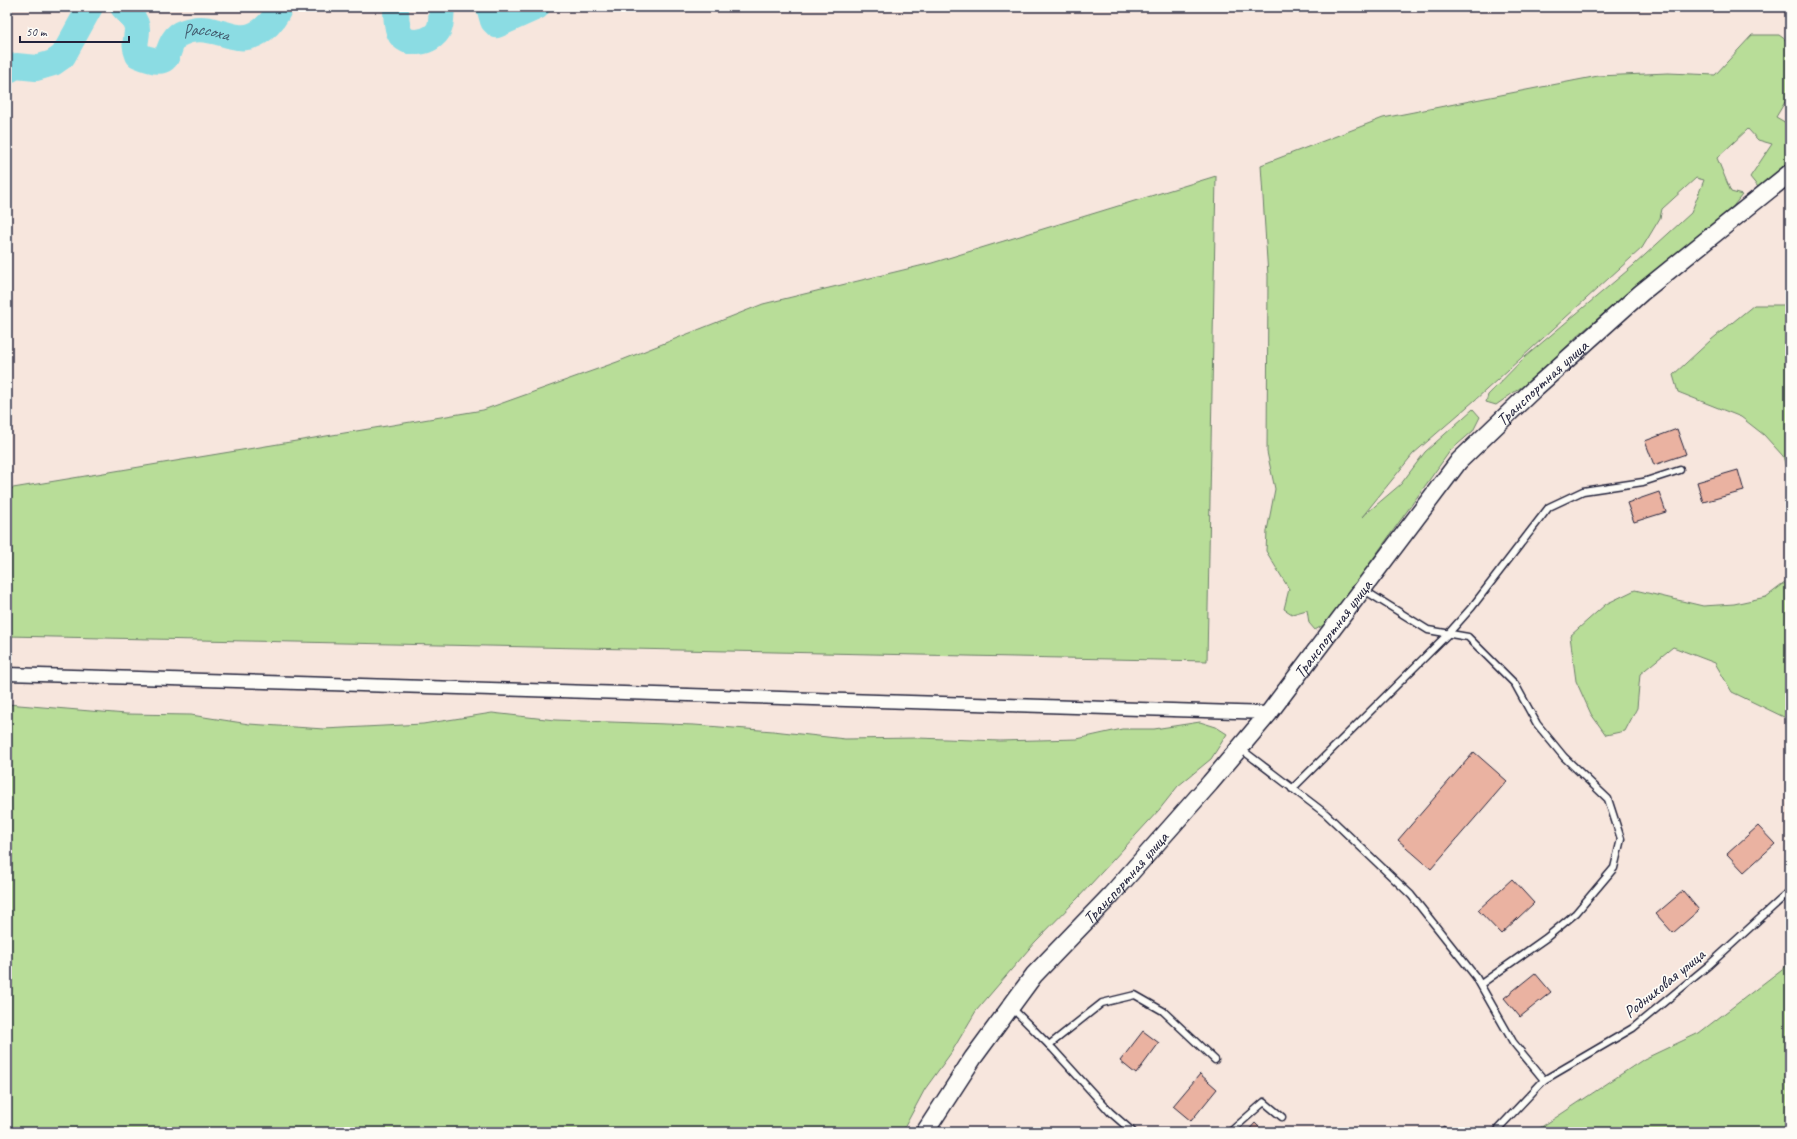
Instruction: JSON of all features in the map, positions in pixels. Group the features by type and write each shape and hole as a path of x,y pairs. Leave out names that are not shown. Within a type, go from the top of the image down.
{"main road":[{"name":"Транспортная улица","path":"925,1132 973,1058 1034,975 1111,896 1269,713 1459,462 1534,389 1641,293 1790,172"}],"street":[{"path":"7,674 336,685 929,700 1269,713"}],"lane":[{"path":"1292,788 1448,634 1472,607 1549,507 1583,491 1643,482 1680,470"},
{"path":"1362,590 1428,630 1468,637 1515,684 1537,724 1564,757 1608,799 1621,839 1614,868 1576,913 1546,938 1481,984"},
{"path":"1240,748 1326,814 1411,895 1481,984 1513,1042 1544,1080"},
{"name":"Родниковая улица","path":"1495,1132 1544,1080 1633,1028 1709,965 1790,891"},
{"path":"1049,1045 1102,1003 1135,995 1163,1011 1215,1060"},
{"path":"1011,1007 1049,1045 1110,1112 1133,1132"},
{"path":"1230,1132 1264,1102 1282,1117"}],"green space":[{"path":"1752,35 1779,35 1790,43 1790,98 1785,102 1776,117 1788,124 1790,123 1790,159 1766,183 1758,187 1750,177 1772,144 1758,140 1748,129 1717,158 1731,192 1742,195 1727,214 1635,287 1576,337 1544,371 1496,405 1486,402 1488,395 1525,357 1634,265 1691,213 1704,180 1696,178 1662,209 1660,218 1642,248 1475,400 1413,454 1362,517 1401,484 1425,452 1473,409 1480,417 1473,431 1450,451 1327,623 1315,630 1309,623 1307,610 1292,614 1284,609 1289,589 1266,551 1267,531 1275,489 1267,452 1268,276 1261,165 1383,118 1598,76 1668,73 1715,75"},
{"path":"1216,176 1207,661 7,636 7,489 483,410 617,362 763,304 932,263"},
{"path":"1754,305 1790,305 1790,482 1783,456 1764,435 1741,417 1678,392 1673,375 1711,340"},
{"path":"1790,579 1790,720 1732,692 1715,663 1673,647 1640,674 1637,708 1625,731 1606,735 1591,714 1576,681 1570,636 1606,604 1635,590 1703,606 1734,604 1766,597"},
{"path":"7,704 126,714 191,715 249,724 324,729 423,724 492,713 555,720 694,725 773,731 845,739 918,738 1000,741 1077,739 1122,729 1154,729 1200,722 1216,727 1227,734 1211,759 1178,786 1159,810 1078,898 1035,942 976,1011 951,1053 925,1089 902,1132 7,1132"},
{"path":"1790,963 1790,1132 1534,1132 1644,1059 1699,1033"}],"building":[{"path":"1677,429 1686,454 1654,465 1645,441"},
{"path":"1738,470 1744,491 1703,502 1697,482"},
{"path":"1659,492 1666,512 1634,522 1627,503"},
{"path":"1474,752 1507,781 1431,869 1398,840"},
{"path":"1758,826 1775,844 1744,872 1727,854"},
{"path":"1512,879 1534,903 1501,934 1478,910"},
{"path":"1683,891 1699,910 1673,933 1656,914"},
{"path":"1535,973 1551,992 1520,1017 1504,998"},
{"path":"1143,1031 1159,1043 1136,1074 1120,1061"},
{"path":"1200,1074 1217,1089 1191,1121 1173,1106"},
{"path":"1255,1123 1264,1132 1247,1132"},
{"path":"1444,1126 1448,1132 1434,1132"}],"waterway":[{"name":"Рассоха","path":"7,71 16,66 36,68 53,63 63,56 90,7"},
{"name":"Рассоха","path":"123,7 132,17 137,26 135,44 138,55 150,60 158,61 164,60 173,40 181,33 191,30 204,29 238,37 252,36 264,29 269,24 280,7"},
{"name":"Рассоха","path":"396,7 399,32 402,37 413,42 419,42 431,38 436,34 441,24 442,7"},
{"name":"Рассоха","path":"489,7 493,21 497,25 537,7"}]}
